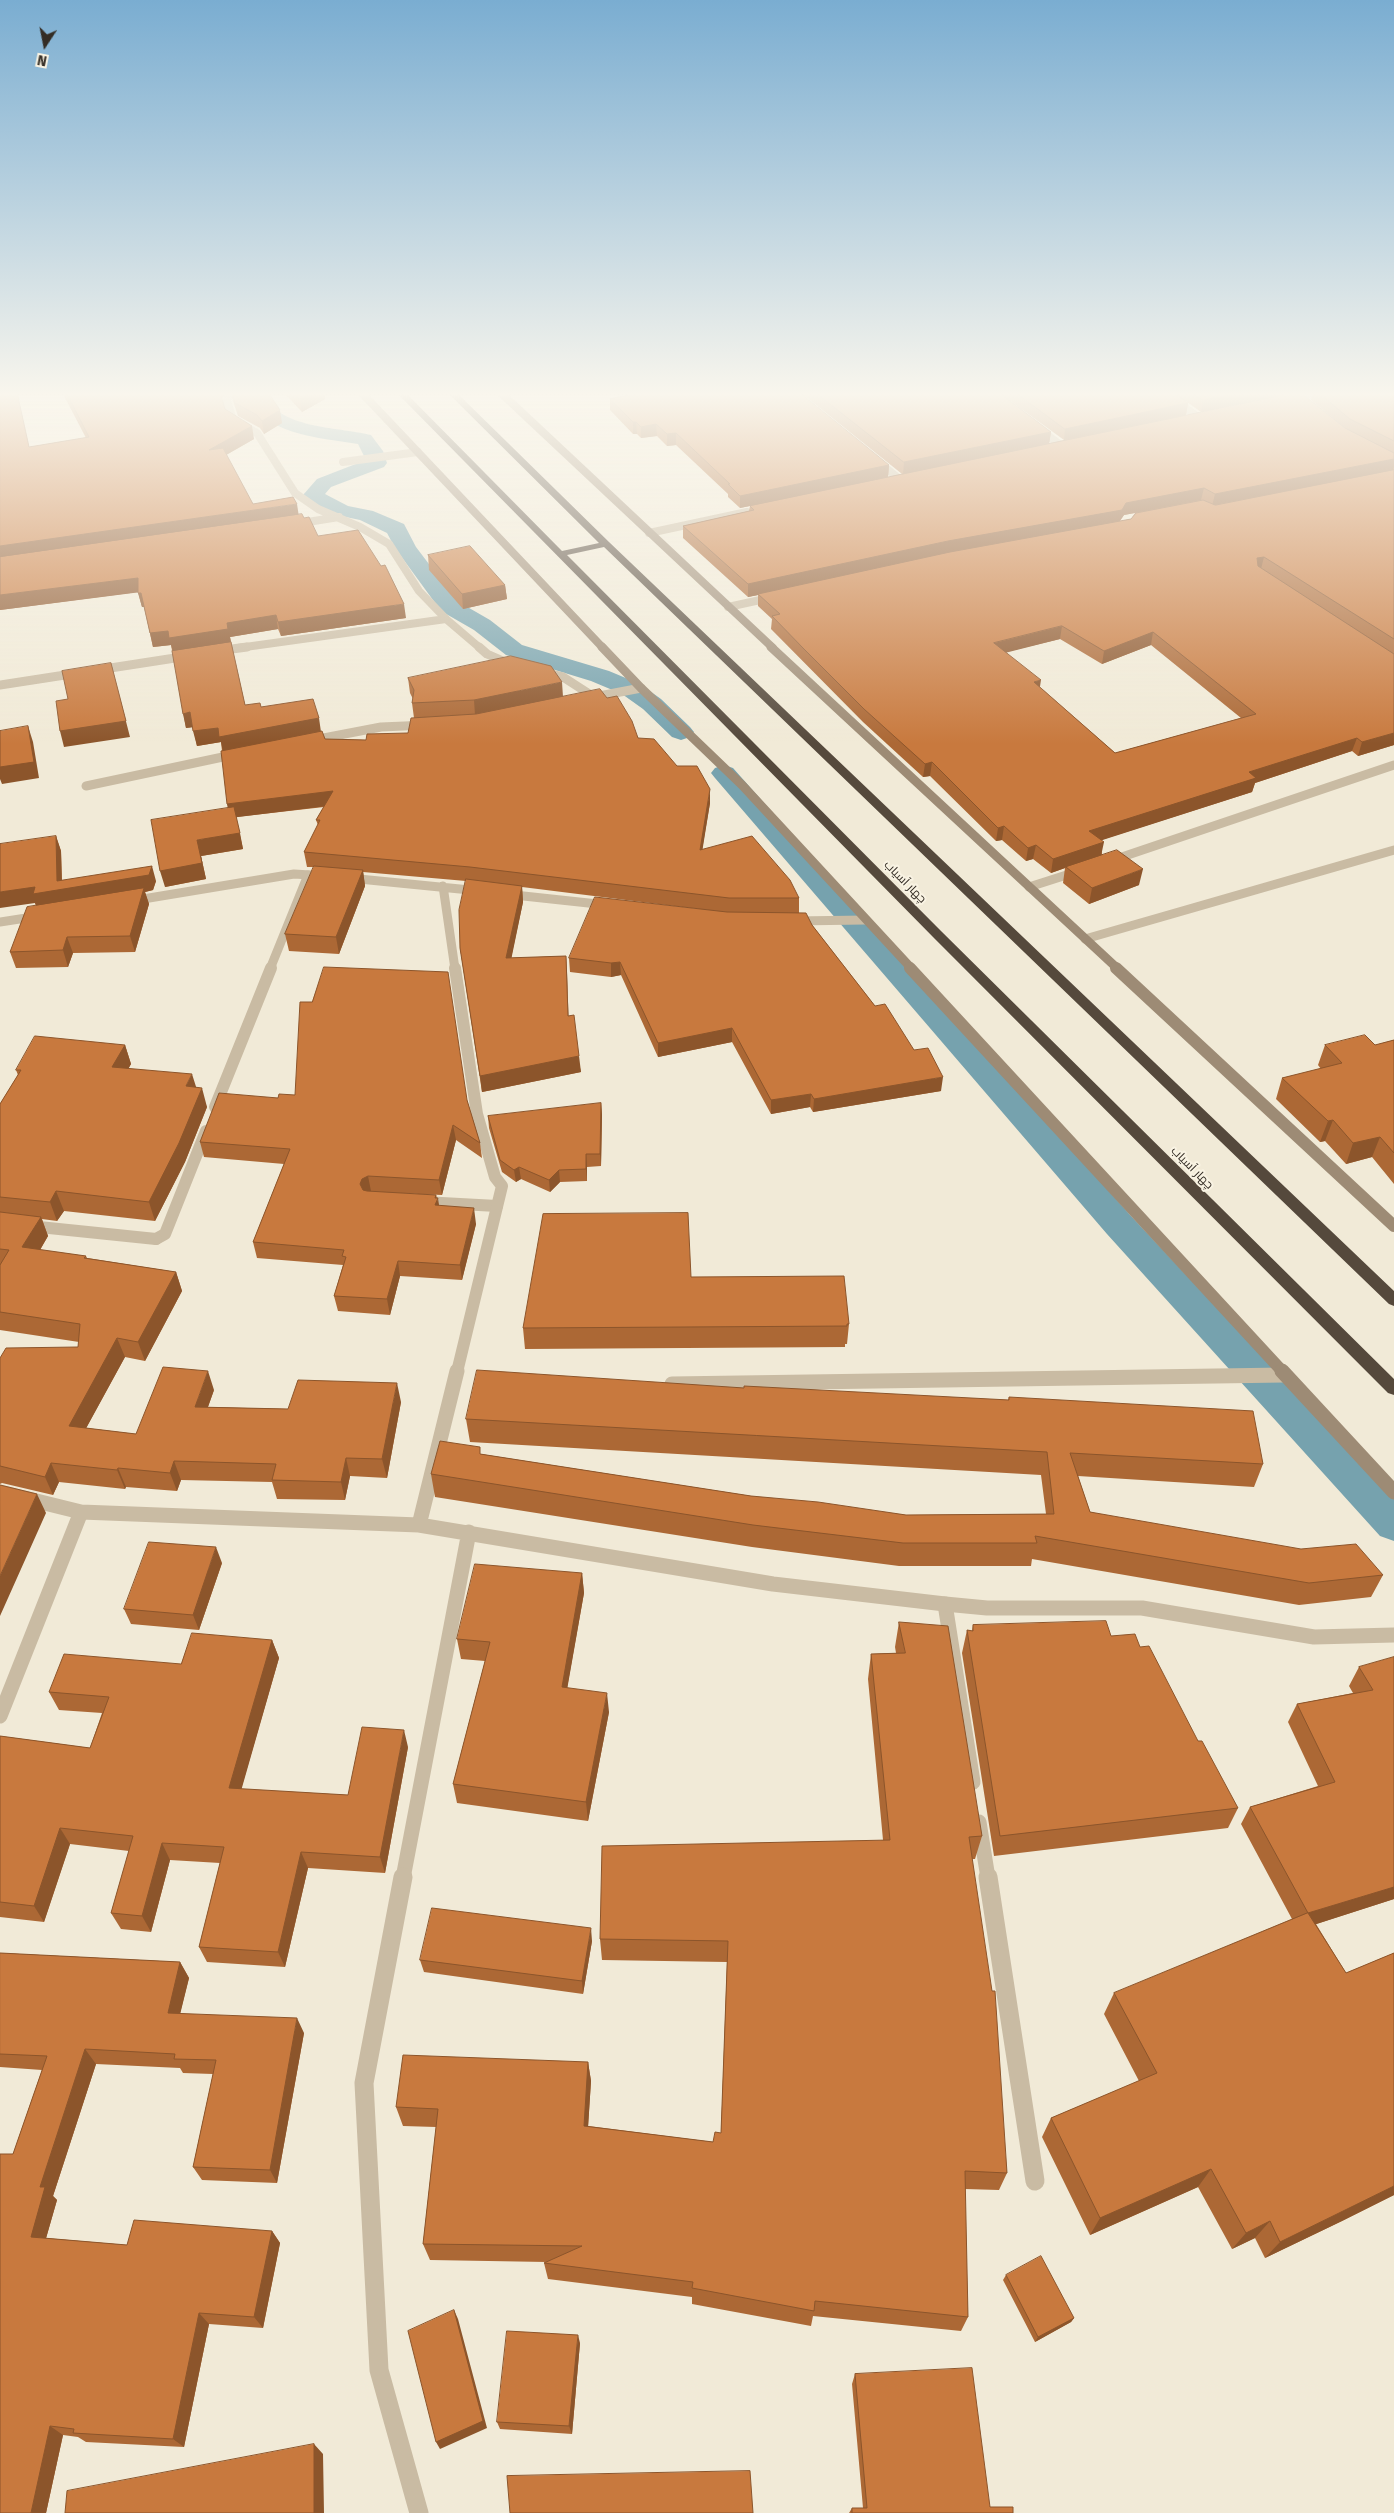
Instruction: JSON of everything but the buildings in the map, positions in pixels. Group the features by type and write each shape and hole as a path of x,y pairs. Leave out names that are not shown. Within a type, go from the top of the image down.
{"highway":[{"name":"چهار آسیاب","path":"516,509 937,934 1394,1389"},
{"path":"571,509 1394,1300"},
{"path":"560,554 606,544"}],"street":[{"path":"319,509 340,517 389,544 419,591 446,619 487,654 516,666"},
{"path":"472,509 641,688 742,785 1284,1376 1394,1492"},
{"path":"624,509 1394,1226"},
{"path":"649,533 758,510"},
{"path":"282,526 340,517"},
{"path":"728,607 785,594"},
{"path":"203,654 446,619"},
{"path":"0,685 194,655"},
{"path":"535,671 563,677 594,697"},
{"path":"580,700 641,688"},
{"path":"294,744 381,728 438,724"},
{"path":"86,786 246,753"},
{"path":"1030,887 1394,765"},
{"path":"1086,939 1394,850"},
{"path":"118,903 294,874 443,886 620,907"},
{"path":"0,1223 156,1239 165,1234 308,875"},
{"path":"419,1525 502,1186 496,1177 477,1114 443,886"},
{"path":"0,922 49,914"},
{"path":"786,921 865,920"},
{"path":"410,1201 497,1206"},
{"path":"661,1384 1284,1376"},
{"path":"0,1492 81,1512 419,1525 773,1584 945,1604 987,1608 1142,1608 1314,1637 1394,1635"},
{"path":"0,1716 81,1512"},
{"path":"419,2513 378,2370 364,2083 469,1532"},
{"path":"945,1604 1035,2180"}],"waterway":[{"path":"339,509 366,515 396,529 406,548 449,606 482,625 514,650 600,676 631,689 652,704 681,732"},
{"path":"724,773 1119,1225 1394,1524"}]}
